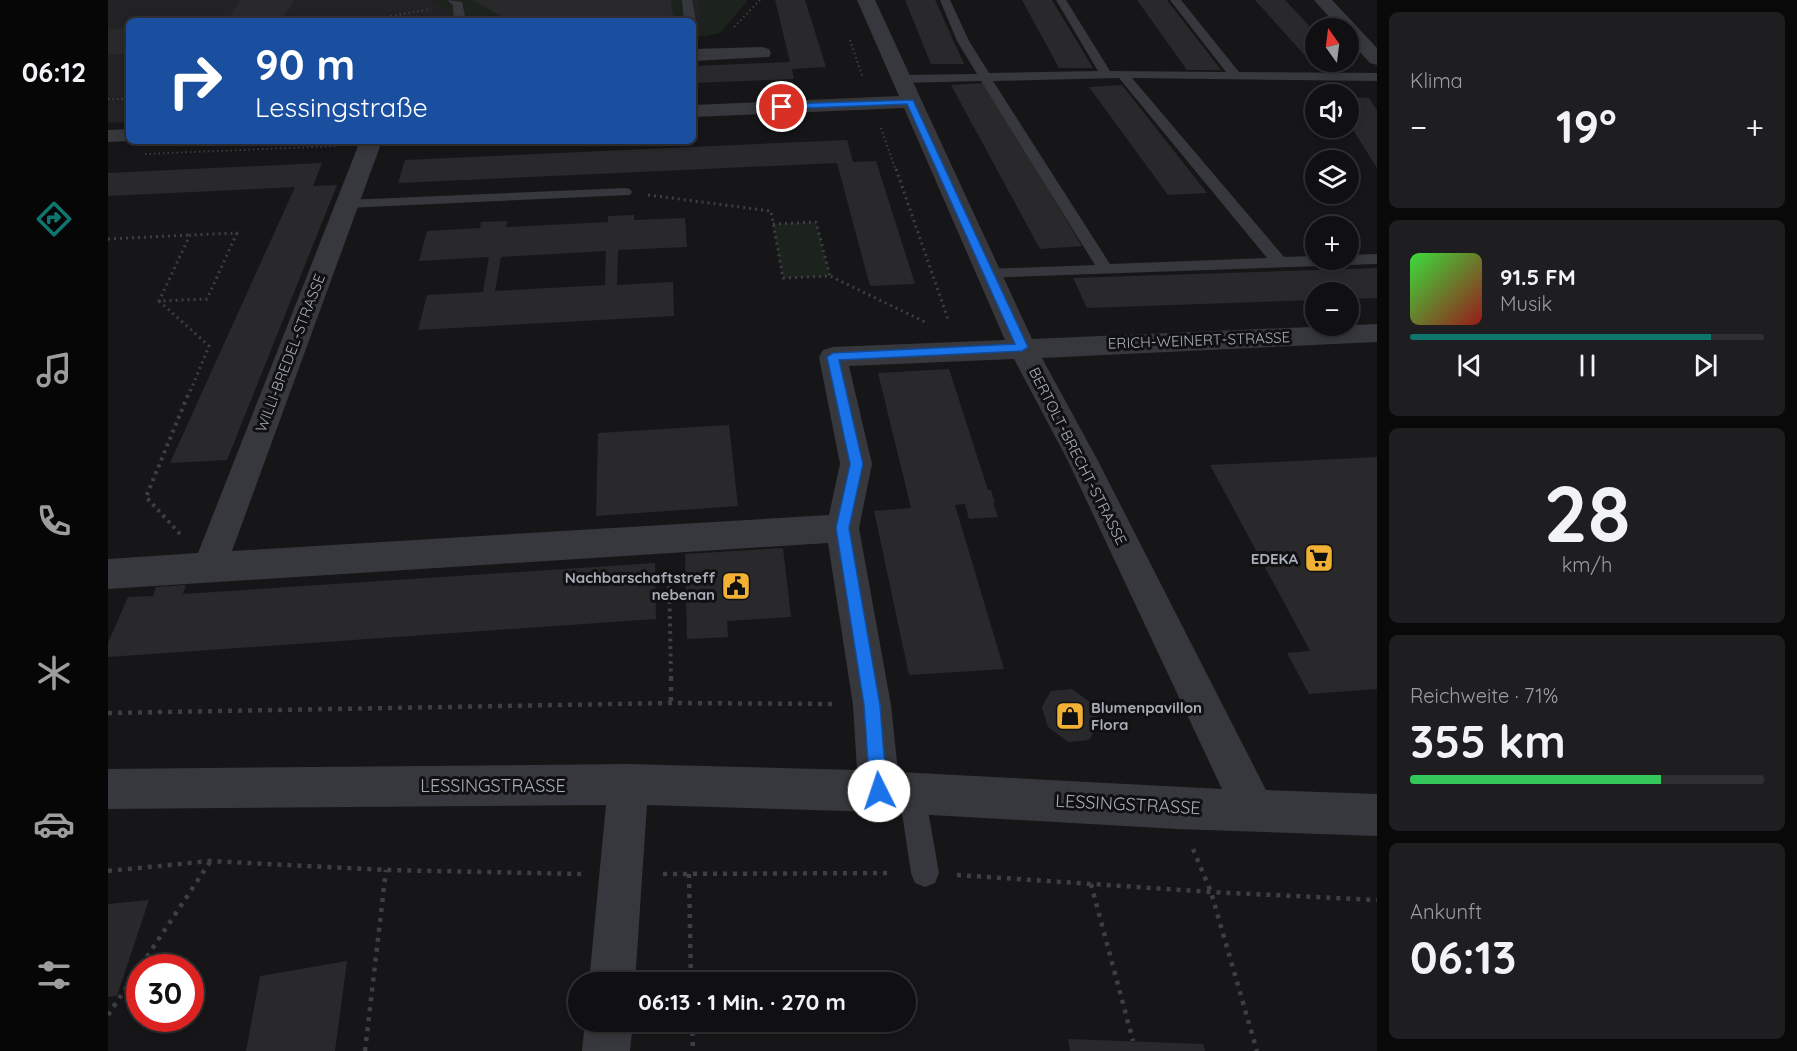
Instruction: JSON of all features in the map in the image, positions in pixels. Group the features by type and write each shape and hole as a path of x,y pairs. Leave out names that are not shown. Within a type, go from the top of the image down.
{"street":[{"name":"BERTOLT-BRECHT-STRASSE","path":"866,0 987,274 1022,347 1082,459 1253,809"},
{"path":"1323,0 1377,59"},
{"path":"696,55 762,52"},
{"path":"696,111 872,103 905,90"},
{"path":"108,136 126,142"},
{"name":"WILLI-BREDEL-STRASSE","path":"210,566 371,144"},
{"name":"ERICH-WEINERT-STRASSE","path":"1022,347 1377,333"},
{"path":"896,792 872,705 842,528 856,464 833,357 960,343 1022,347"},
{"path":"108,574 842,528"},
{"path":"613,972 628,784"},
{"name":"LESSINGSTRASSE","path":"108,789 628,784 896,792 1177,808 1377,815"},
{"path":"606,1051 608,1032"}],"lane":[{"path":"687,0 690,18"},
{"path":"945,0 963,40 984,76 1105,268"},
{"path":"1061,0 1115,75 1279,262"},
{"path":"1175,0 1235,75"},
{"path":"455,2 459,18"},
{"path":"905,90 984,76 1377,77"},
{"path":"346,204 625,192"},
{"path":"987,274 1377,260"},
{"path":"896,792 925,873"}],"path":[{"path":"379,18 455,2"},
{"path":"846,30 960,343"},
{"path":"108,99 126,99"},
{"path":"134,145 252,144"},
{"path":"625,192 771,211 783,278 830,276 960,343"},
{"path":"773,224 816,222 830,276"},
{"path":"108,239 237,233 207,299 159,302"},
{"path":"159,302 190,235"},
{"path":"159,302 209,346 146,497 210,566"},
{"path":"668,538 671,703"},
{"path":"108,713 671,703 872,705"},
{"path":"1177,808 1211,892 1257,1051"},
{"path":"108,871 210,861 386,870 622,875 925,873 1211,892 1377,900"},
{"path":"108,1015 210,861"},
{"path":"365,1051 386,870"},
{"path":"688,874 691,972"},
{"path":"1091,884 1133,1041"},
{"path":"692,1032 693,1051"}],"shaded area":[{"path":"108,0 699,0 703,30 696,31 696,18 126,18 126,122 108,123"},
{"path":"432,0 473,0 504,18 454,18"},
{"path":"671,0 687,0 690,18 654,18 673,17"},
{"path":"699,0 748,0 720,33 696,37 696,31 703,30"},
{"path":"816,222 830,276 783,278 773,224"}],"building":[{"path":"240,0 294,0 283,18 229,18"},
{"path":"473,0 671,0 673,17 654,18 504,18"},
{"path":"775,0 805,0 826,67 792,69 794,79 696,83 696,66 790,62"},
{"path":"905,0 935,0 964,64 931,64"},
{"path":"1022,0 1052,0 1093,68 1059,68"},
{"path":"1137,0 1167,0 1221,70 1187,70"},
{"path":"1255,0 1285,0 1305,21 1305,56"},
{"path":"126,28 126,54 108,55 108,29"},
{"path":"985,83 1082,246 1040,249 951,85"},
{"path":"1122,85 1207,193 1168,195 1089,87"},
{"path":"1359,98 1369,98 1377,110 1377,168 1358,138"},
{"path":"847,140 853,162 876,161 915,284 870,286 837,163 398,183 405,160"},
{"path":"322,163 313,186 337,185 227,460 170,463 295,187 108,196 108,173"},
{"path":"634,215 634,220 685,218 687,247 618,250 617,285 673,282 674,316 418,330 427,295 483,292 489,257 419,261 427,231 480,228 481,222 507,221 506,227 608,222 608,216","holes":["606,251 605,285 495,291 501,257"]},
{"path":"1377,268 1377,298 1359,299 1359,282 1305,282 1305,300 1087,308 1073,278 1359,270"},
{"path":"949,369 988,490 991,490 998,517 969,519 965,504 955,505 1004,669 909,675 874,511 911,508 878,373"},
{"path":"729,425 738,506 596,516 598,433"},
{"name":"EDEKA","path":"1377,457 1377,689 1309,694 1287,653 1310,651 1210,465"},
{"name":"Nachbarschaftstreff nebenan","path":"783,548 791,617 727,621 728,637 687,639 685,554"},
{"path":"655,563 656,619 108,657 108,643 128,597 153,596 156,587 186,585 183,594"},
{"name":"Blumenpavillon Flora","path":"1072,689 1091,703 1099,723 1089,740 1068,742 1048,727 1042,708 1051,691"},
{"path":"149,900 131,954 126,954 126,969 117,996 108,997 108,904"},
{"path":"347,961 335,1051 246,1051 260,976"},
{"path":"1068,1039 1203,1044 1205,1051 1070,1051"}],"place":[{"name":"EDEKA","path":"1319,558"},
{"name":"Nachbarschaftstreff nebenan","path":"736,586"},
{"name":"Blumenpavillon Flora","path":"1070,716"}],"route":[{"path":"782,107 910,102 1022,347 833,357 856,464 842,528 872,705 879,791"}]}
